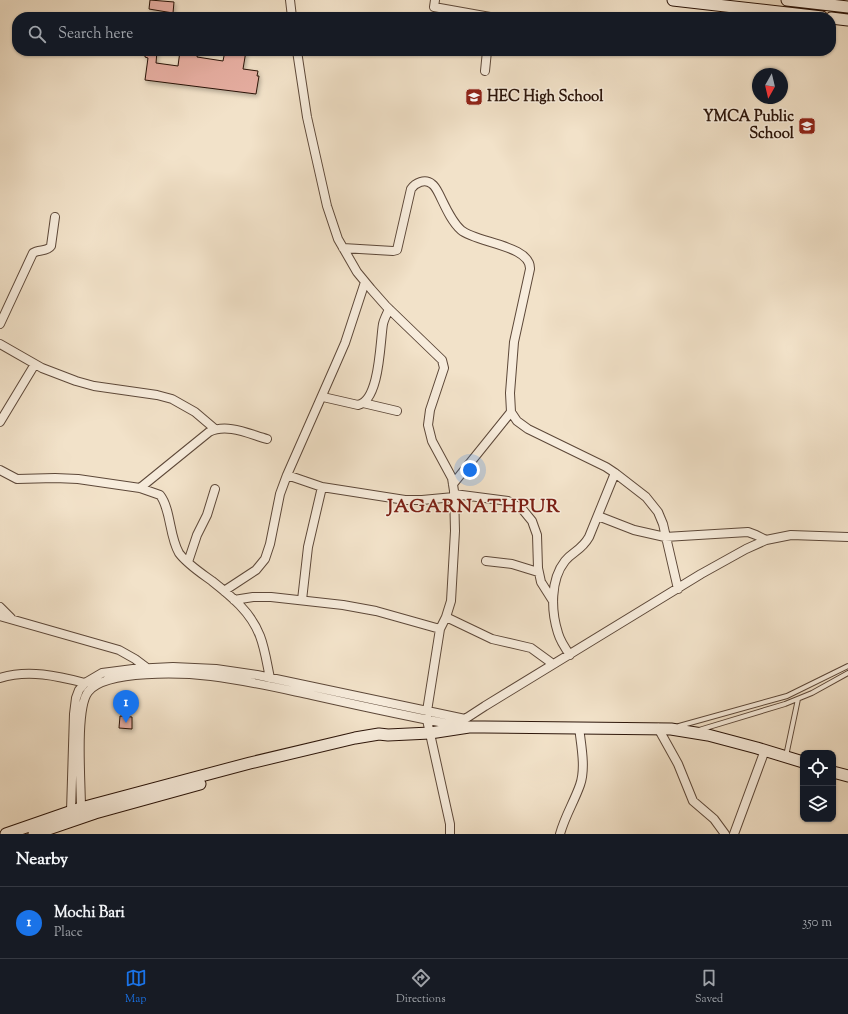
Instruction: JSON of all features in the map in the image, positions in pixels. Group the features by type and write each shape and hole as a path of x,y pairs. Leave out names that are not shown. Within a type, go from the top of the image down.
{"main road":[{"path":"673,0 778,12"},
{"path":"787,0 811,1 848,7"},
{"path":"836,19 848,20"},
{"path":"6,834 76,810 323,745 379,734 430,733 461,725 671,729 693,732 765,750 800,761"},
{"path":"34,834 118,806 260,768 380,740 388,735"},
{"path":"836,773 848,776"}],"street":[{"path":"290,0 291,12"},
{"path":"435,0 434,7 462,12"},
{"path":"298,56 307,117 327,206 338,239 357,272 365,282 389,309 444,363 443,373 430,410 428,425 432,441 448,470 453,484 455,531 451,601 440,629 427,711 427,720 450,824 450,834"},
{"path":"485,71 486,56"},
{"path":"343,248 397,250 411,190 418,183 426,181 434,185 455,223 463,232 476,238 510,248 525,258 530,264 530,269 514,342 510,393 511,412 528,430 615,473 646,497 654,506 661,518 678,589"},
{"path":"0,324 33,253 47,250 51,246 55,217"},
{"path":"224,591 256,570 265,559 270,544 280,494 294,455 322,397 344,344 365,282"},
{"path":"363,403 371,391 376,379 383,325 389,309"},
{"path":"0,344 56,374 85,384 172,399 196,412 215,428"},
{"path":"0,422 35,364"},
{"path":"322,397 358,405 363,403 397,411"},
{"path":"453,484 511,412"},
{"path":"140,488 215,428 233,430 267,438"},
{"path":"0,470 12,477 22,480 64,478 140,488 156,493 163,498 175,545 179,553 234,600 250,618 258,631 270,678"},
{"path":"570,654 558,633 553,601 555,584 562,566 568,558 583,547 589,537 615,473"},
{"path":"287,475 322,487 405,500 422,500 454,495 508,501 524,510 532,521 537,535 538,572 541,582 553,601"},
{"path":"302,600 308,547 322,487"},
{"path":"188,562 196,535 206,515 215,489"},
{"path":"598,516 634,530 665,537 748,532 766,540"},
{"path":"76,810 82,706 84,698 93,687 112,678 161,674 212,676 264,685 427,720 461,725 553,664 746,549 766,540 791,535 848,537"},
{"path":"486,561 512,564 538,572"},
{"path":"234,600 266,596 343,605 368,609 440,629"},
{"path":"0,608 12,620"},
{"path":"0,616 119,650 135,658 147,668"},
{"path":"446,617 492,639 531,648 553,664"},
{"path":"76,810 74,714 76,698 79,690 85,683 102,673 132,669 173,667 216,669 270,678 427,711 461,725"},
{"path":"0,678 21,674 40,674 59,676 85,683"},
{"path":"375,708 376,700"},
{"path":"560,834 565,818 582,780 579,727"},
{"path":"658,728 678,764 693,801 714,819 725,834"},
{"path":"734,834 765,750"}],"lane":[{"path":"671,729 787,696 848,666"},
{"path":"693,732 798,699 848,673"},
{"path":"786,757 798,699"}],"building":[{"path":"150,0 174,2 173,12 149,9"},
{"path":"157,56 156,63 178,66 179,56 197,56 223,61 224,56 245,56 243,69 258,71 257,76 259,76 256,94 145,80 148,58 145,57"},
{"path":"120,716 132,717 132,729 119,728"}],"place":[{"name":"HEC High School","path":"474,97"},
{"name":"YMCA Public School","path":"807,126"},
{"name":"Mochi Bari","path":"126,723"}],"district":[{"name":"JAGARNATHPUR","path":"474,507"}]}
